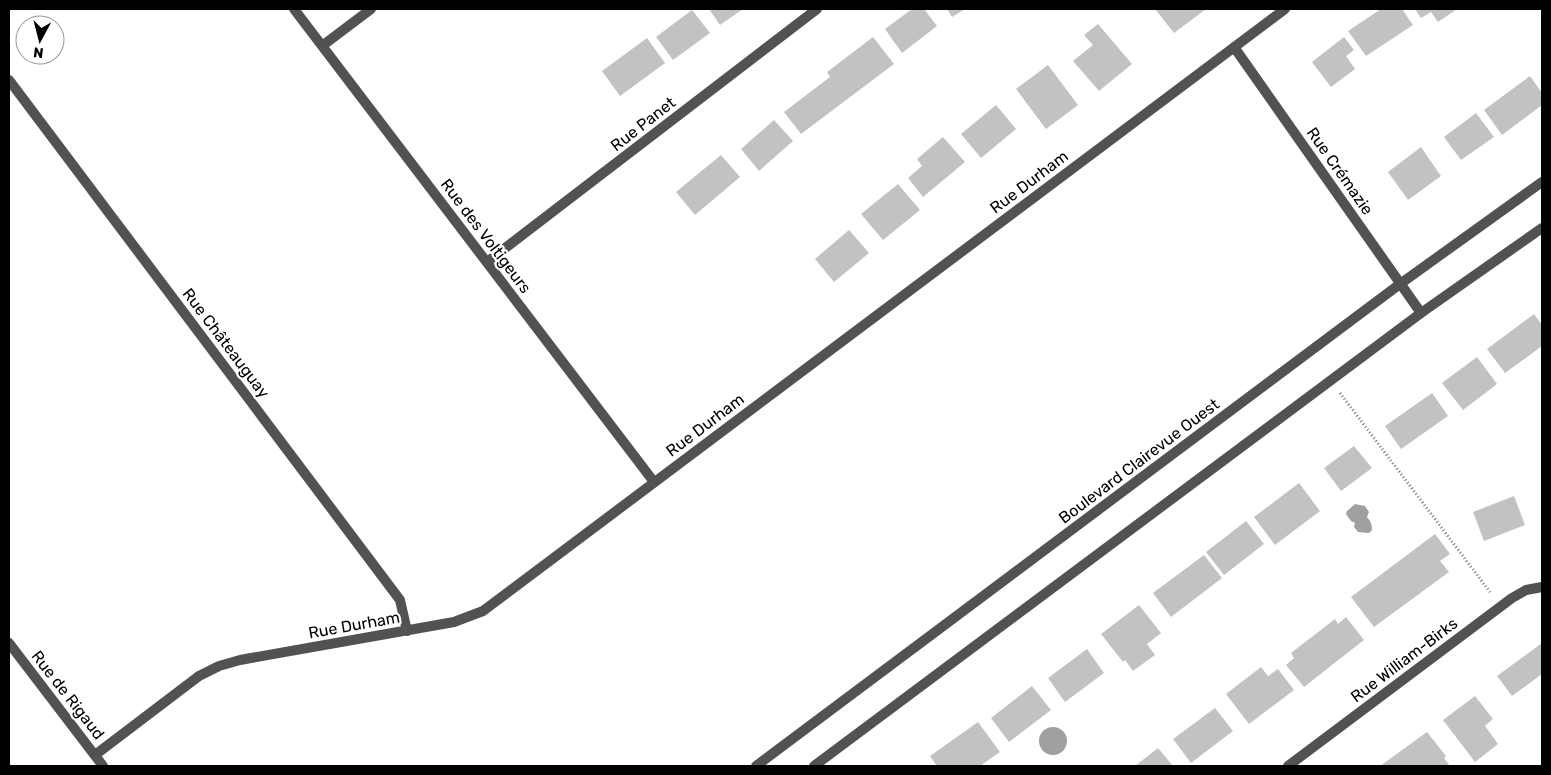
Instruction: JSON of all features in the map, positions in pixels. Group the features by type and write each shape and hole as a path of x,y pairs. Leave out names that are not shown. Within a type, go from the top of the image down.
{"street":[{"name":"Rue des Voltigeurs","path":"294,9 654,482"},
{"path":"322,46 371,9"},
{"name":"Rue Panet","path":"487,262 817,9"},
{"name":"Rue Durham","path":"94,755 191,682 219,666 240,660 454,622 483,611 1285,9"},
{"name":"Rue Crémazie","path":"1234,47 1421,313"},
{"name":"Rue Châteauguay","path":"9,80 400,600 408,631"},
{"name":"Boulevard Clairevue Ouest","path":"756,766 1400,284 1542,182"},
{"path":"814,766 1421,313 1542,228"},
{"name":"Rue William-Birks","path":"1288,766 1512,598 1526,590 1542,587"},
{"name":"Rue de Rigaud","path":"9,643 103,766"}],"path":[{"path":"1340,393 1490,592"}],"shaded area":[{"path":"1355,504 1365,506 1369,512 1367,517 1371,523 1372,530 1369,533 1358,532 1354,527 1355,523 1346,514"},
{"path":"1053,727 1063,731 1067,741 1063,751 1053,755 1043,751 1039,741 1043,731"}],"building":[{"path":"709,9 743,9 720,25"},
{"path":"912,9 924,9 937,26 902,53 885,29"},
{"path":"947,9 965,9 952,17"},
{"path":"1155,9 1206,9 1174,33"},
{"path":"1381,9 1402,9 1413,25 1366,56 1348,31"},
{"path":"1415,9 1457,9 1438,22 1431,12 1421,18"},
{"path":"692,10 710,33 673,60 656,37"},
{"path":"1098,24 1132,64 1099,91 1073,61 1093,45 1084,35"},
{"path":"873,37 894,64 801,134 784,112 830,77 827,72"},
{"path":"1344,37 1354,50 1346,56 1355,69 1331,87 1312,62"},
{"path":"647,38 665,63 620,96 602,71"},
{"path":"1048,65 1078,105 1046,129 1016,89"},
{"path":"1530,76 1542,93 1542,105 1502,135 1484,110"},
{"path":"996,105 1016,129 981,158 961,134"},
{"path":"1476,113 1494,137 1461,160 1444,137"},
{"path":"774,120 793,141 759,171 741,149"},
{"path":"943,137 965,162 923,197 908,178 922,166 917,159"},
{"path":"1421,147 1441,176 1408,200 1388,172"},
{"path":"721,155 740,177 695,215 676,192"},
{"path":"898,184 920,210 883,240 861,214"},
{"path":"849,230 869,253 834,282 815,259"},
{"path":"1534,314 1542,325 1542,346 1505,373 1487,349"},
{"path":"1477,357 1497,384 1463,410 1442,383"},
{"path":"1432,393 1448,416 1401,449 1385,426"},
{"path":"1354,446 1372,468 1341,491 1324,468"},
{"path":"1299,483 1320,511 1275,545 1254,517"},
{"path":"1514,496 1525,525 1484,541 1473,512"},
{"path":"1246,521 1264,544 1224,575 1206,552"},
{"path":"1435,534 1450,554 1440,561 1449,572 1374,627 1351,597"},
{"path":"1204,555 1222,578 1171,617 1153,593"},
{"path":"1139,605 1161,633 1147,644 1155,655 1133,671 1125,660 1123,662 1101,634"},
{"path":"1346,617 1364,640 1304,687 1286,665 1294,658 1291,653 1335,619 1338,624"},
{"path":"1542,643 1542,674 1512,696 1497,676"},
{"path":"1087,649 1104,673 1065,702 1048,678"},
{"path":"1261,667 1268,676 1278,669 1294,690 1249,724 1226,694"},
{"path":"1032,686 1051,710 1009,742 991,718"},
{"path":"1475,696 1493,719 1485,726 1498,744 1475,762 1443,720"},
{"path":"1215,708 1233,731 1191,763 1173,739"},
{"path":"978,722 1000,752 980,766 937,766 930,756"},
{"path":"1427,732 1446,756 1444,758 1450,766 1380,766"},
{"path":"1158,748 1173,766 1135,766"}]}
